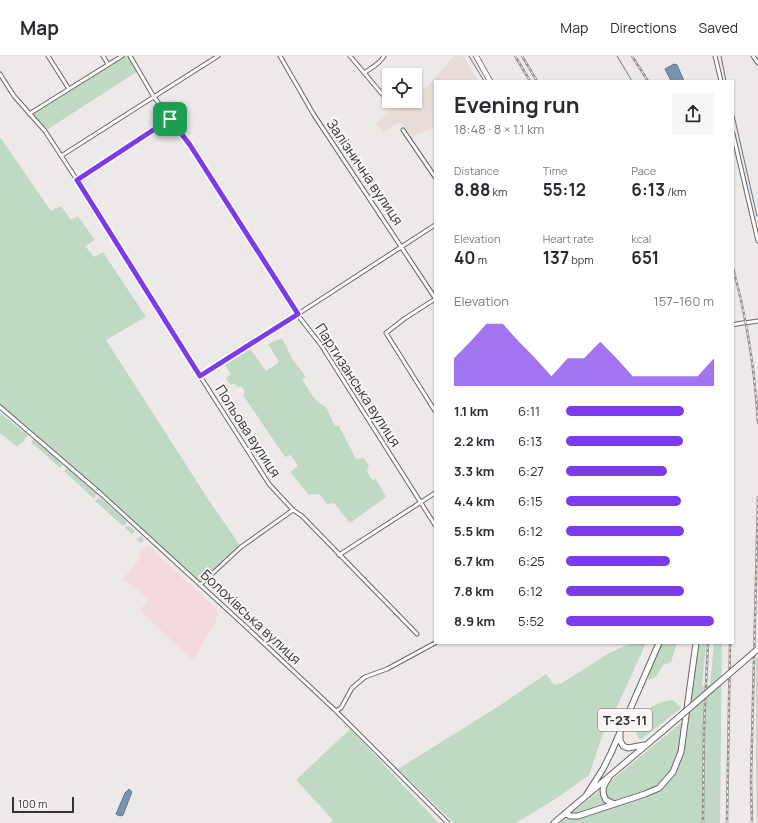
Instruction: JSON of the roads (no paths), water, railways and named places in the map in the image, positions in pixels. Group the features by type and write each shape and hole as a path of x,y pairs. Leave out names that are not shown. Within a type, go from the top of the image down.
{"main road":[{"path":"476,56 489,80"},
{"name":"Т-23-11","path":"554,823 587,794 603,769 659,644"},
{"path":"566,813 571,817 615,804 653,791 668,780 677,765 681,752 687,718 696,644"},
{"path":"587,794 758,650"},
{"path":"623,726 620,740 623,746 628,748 647,744"},
{"path":"613,773 604,785 603,793 606,800 615,804"}],"street":[{"path":"48,56 69,89"},
{"path":"103,56 108,64"},
{"path":"29,114 122,56"},
{"name":"Партизанська вулиця","path":"130,56 154,97 190,145 298,314 321,345 434,524"},
{"path":"61,156 218,56"},
{"name":"Залізнична вулиця","path":"280,56 314,115 434,296"},
{"path":"350,56 382,94"},
{"path":"364,73 383,59 384,56"},
{"path":"715,56 722,80"},
{"path":"753,56 758,63"},
{"name":"Польова вулиця","path":"0,74 14,96 45,132 77,180 269,484 417,634"},
{"path":"77,180 170,119"},
{"path":"403,130 434,176"},
{"path":"734,138 758,241"},
{"path":"200,376 434,226"},
{"path":"434,299 386,333 434,409"},
{"path":"734,325 743,322 758,321"},
{"name":"Болохівська вулиця","path":"0,407 100,493 336,711 448,823"},
{"path":"339,555 434,495"},
{"path":"200,585 241,547 293,510"},
{"path":"336,711 341,708 352,688 365,677 387,669 434,644"}],"water":[{"path":"674,64 677,65 684,80 670,80 665,69"},
{"path":"129,789 132,792 123,815 120,816 116,814 125,793"}],"waterway":[{"path":"469,56 483,80"},
{"path":"617,56 631,80"},
{"path":"721,56 726,80"},
{"path":"734,115 757,216"}],"railway":[{"path":"515,56 529,80"},
{"path":"522,56 536,80"},
{"path":"632,56 647,80"},
{"path":"734,272 750,345 758,423"},
{"path":"752,823 751,780 758,497"},
{"path":"703,823 704,726 708,644"},
{"path":"727,823 730,644"}]}
